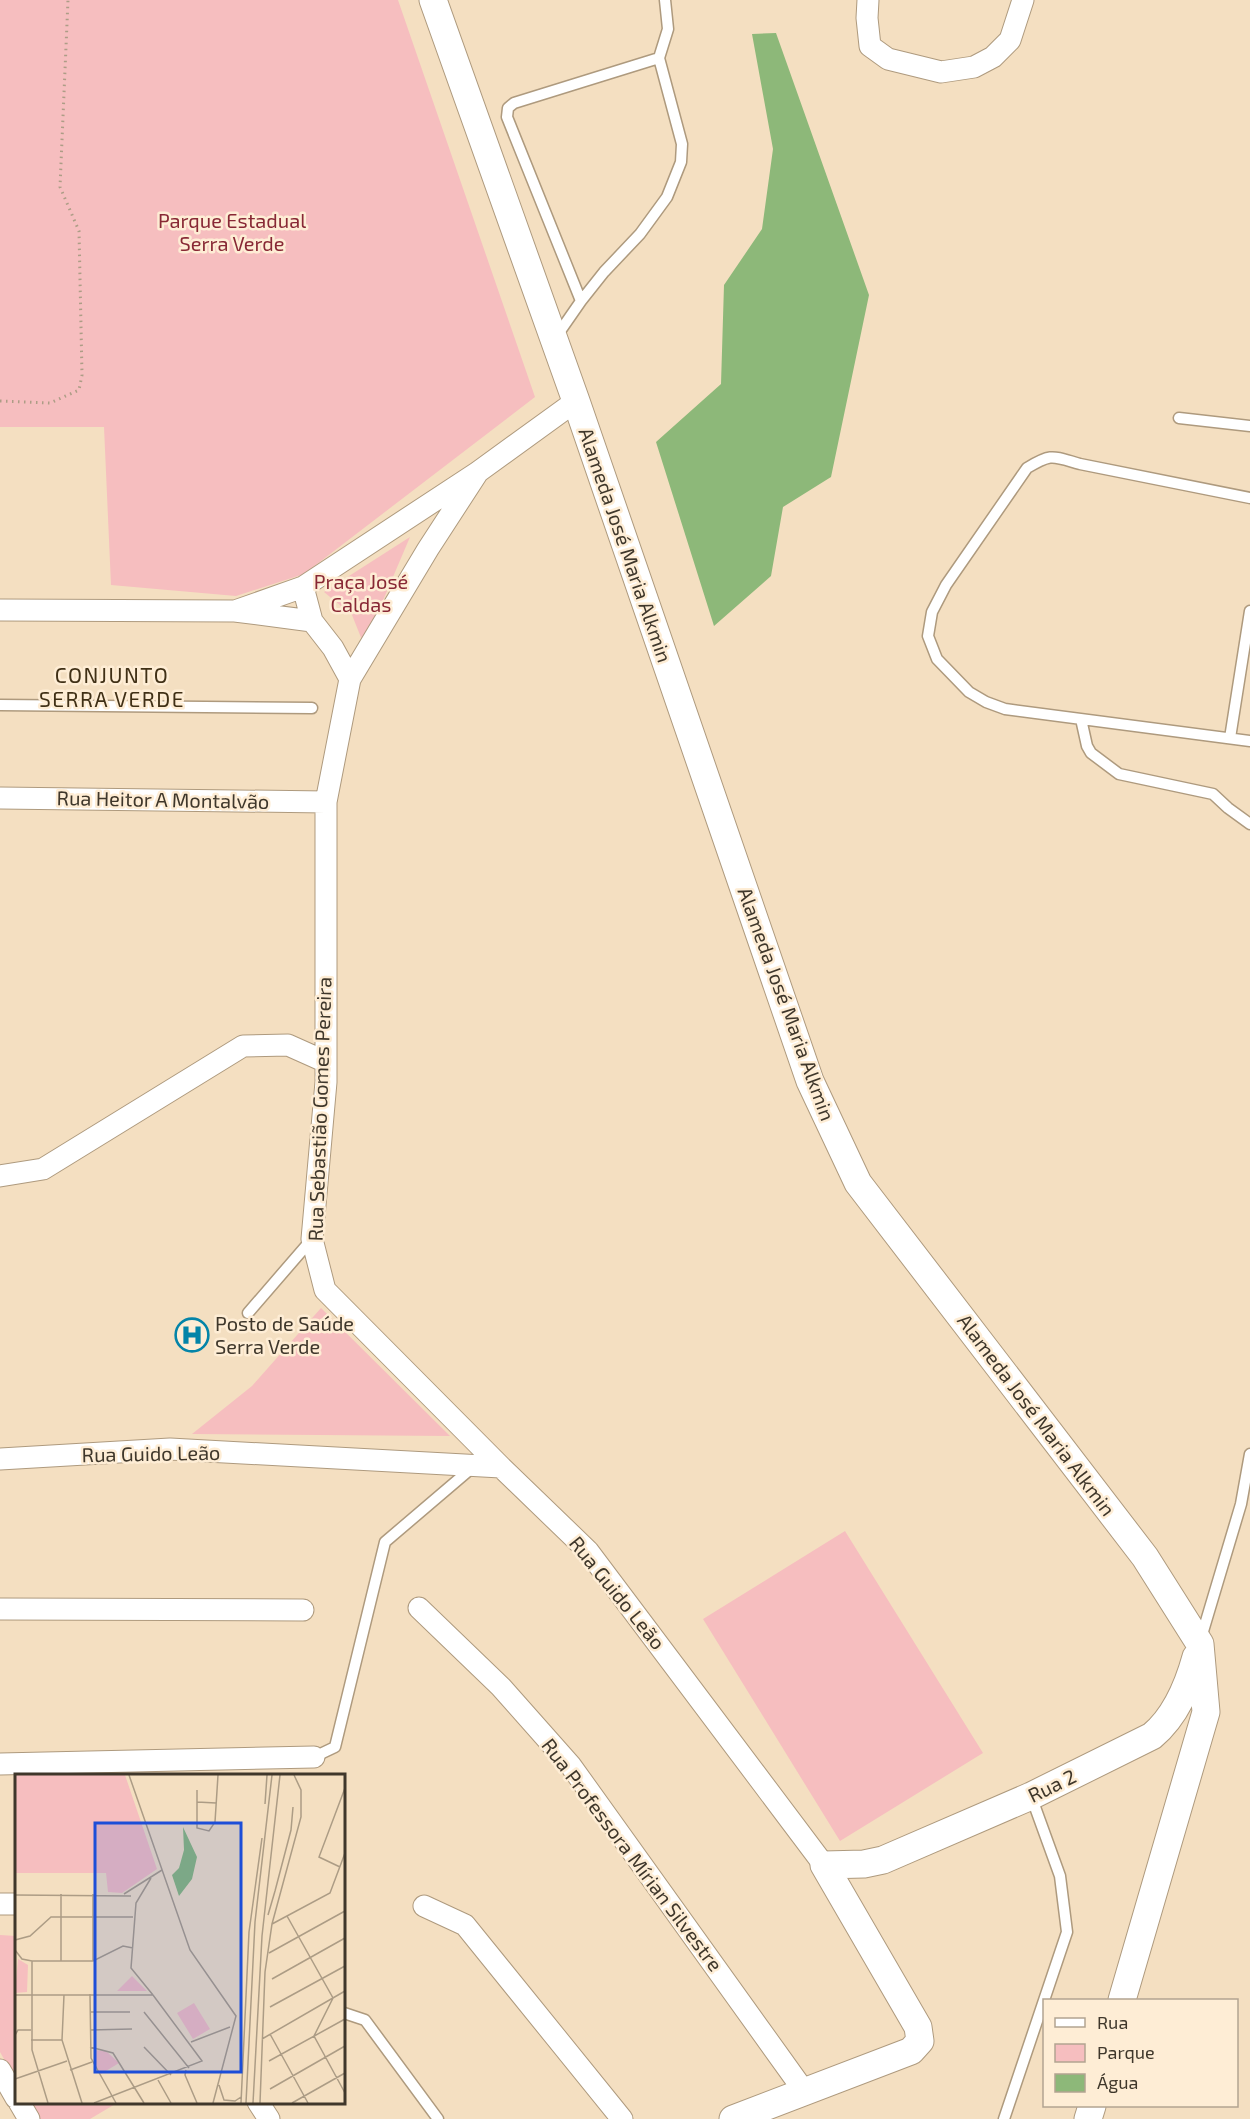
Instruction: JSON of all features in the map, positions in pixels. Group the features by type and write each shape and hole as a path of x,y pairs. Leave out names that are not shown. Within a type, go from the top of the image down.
{"street":[{"name":"Alameda José Maria Alkmin","path":"433,0 576,401 810,1081 858,1183 1145,1557 1200,1644 1206,1712 1123,1999"},
{"path":"868,0 870,46 888,59 940,72 974,67 993,57 1010,40 1023,0"},
{"path":"235,611 303,587 478,472 576,401"},
{"path":"350,679 428,549 478,472"},
{"path":"407,518 424,537 428,549"},
{"path":"303,587 312,621 333,648 350,679"},
{"path":"0,610 235,611 312,621"},
{"name":"Rua Sebastião Gomes Pereira","path":"350,679 326,802 326,1082 312,1239 325,1290 501,1467"},
{"name":"Rua Heitor A Montalvão","path":"0,798 326,802"},
{"path":"0,1176 43,1169 243,1046 288,1046 326,1062"},
{"name":"Rua Guido Leão","path":"0,1459 170,1449 501,1467 588,1551 824,1865 918,2027 920,2041 911,2051 796,2094"},
{"name":"Rua Professora Mírian Silvestre","path":"419,1608 501,1687 571,1766 796,2094"},
{"path":"0,1609 303,1610"},
{"path":"1152,1736 1164,1726 1188,1686 1200,1644"},
{"path":"1152,1736 1173,1740 1182,1748 1185,1787"},
{"name":"Rua 2","path":"824,1865 864,1864 883,1860 1031,1796 1152,1736"},
{"path":"0,1764 314,1757"},
{"name":"Rua 2","path":"863,1931 858,1894 864,1881 883,1860"},
{"path":"424,1906 465,1925 622,2119"},
{"path":"0,2070 15,2096"},
{"path":"733,2119 796,2094"},
{"path":"772,2119 796,2094"},
{"path":"20,2104 29,2119"},
{"path":"259,2104 269,2119"}],"lane":[{"path":"554,341 581,301 604,272 640,234 667,197 681,162 682,144 659,58 668,29 665,0"},
{"path":"581,301 507,117 508,108 514,103 659,58"},
{"path":"1179,418 1250,426"},
{"path":"1250,498 1080,464 1058,457 1045,457 1027,468 946,585 932,612 928,636 937,659 969,692 1005,709 1250,741"},
{"path":"1230,738 1250,611"},
{"path":"0,705 312,708"},
{"path":"1081,719 1087,746 1091,753 1119,774 1213,794 1250,824"},
{"path":"248,1313 312,1239"},
{"path":"1200,1644 1204,1622 1241,1504 1250,1454"},
{"path":"314,1757 335,1747 385,1542 473,1467"},
{"path":"1031,1796 1060,1876 1067,1932 1044,1999"},
{"path":"1004,2119 1043,2003"},
{"path":"345,2013 365,2020 438,2119"}],"path":[{"path":"0,401 51,403 79,390 82,375 79,231 60,187 68,0"}],"green space":[{"name":"Parque Estadual Serra Verde","path":"0,0 398,0 535,397 304,574 236,596 111,585 104,427 0,427"},
{"name":"Praça José Caldas","path":"410,537 364,645 352,615 324,592"},
{"path":"321,1308 450,1436 192,1434 252,1386"},
{"path":"845,1531 983,1753 840,1841 703,1619"},
{"path":"0,1935 15,1936 15,2078 0,2052"},
{"path":"31,2104 115,2104 90,2119 39,2119"}],"water":[{"path":"776,33 869,295 831,477 783,507 771,576 714,626 656,442 721,384 724,285 762,229 773,149 752,34"}],"place":[{"name":"Posto de Saúde Serra Verde","path":"192,1335"}],"district":[{"name":"CONJUNTO SERRA VERDE","path":"112,688"}]}
